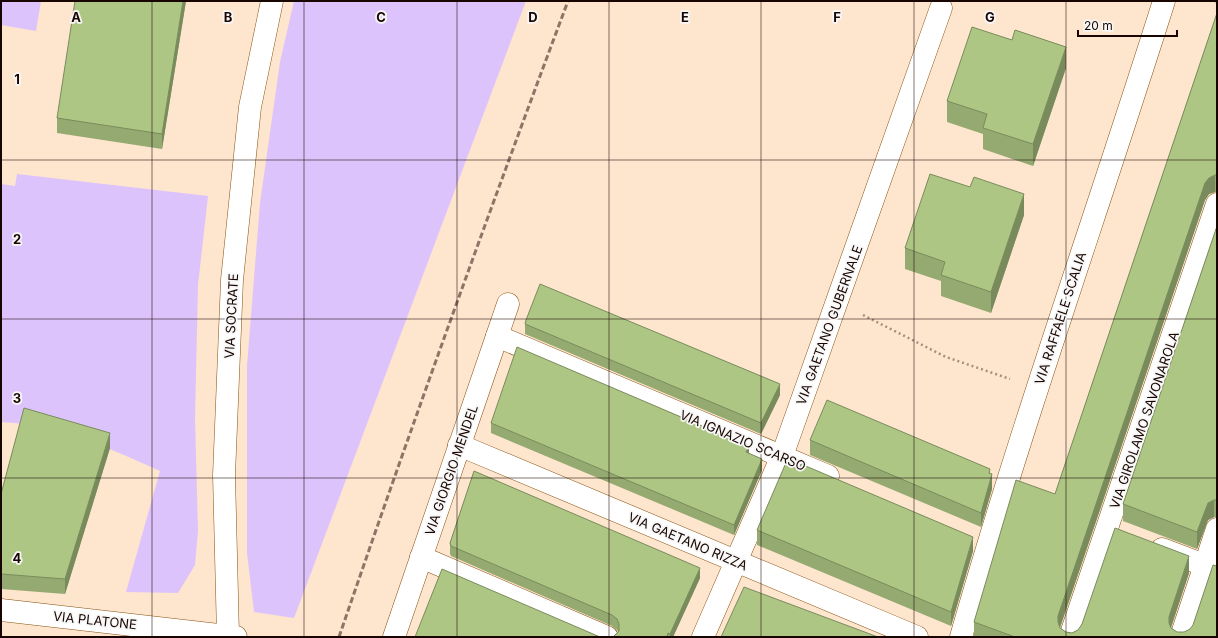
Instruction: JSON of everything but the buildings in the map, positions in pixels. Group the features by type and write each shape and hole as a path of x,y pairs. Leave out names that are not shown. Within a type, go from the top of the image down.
{"street":[{"name":"VIA SOCRATE","path":"232,636 224,475 232,280 250,107 272,1"},
{"name":"VIA RAFFAELE SCALIA","path":"961,637 980,541 1037,388 1164,1"},
{"name":"VIA GAETANO GUBERNALE","path":"703,637 782,456 838,302 941,8"},
{"name":"VIA GIROLAMO SAVONAROLA","path":"1070,637 1217,204"},
{"name":"VIA GIORGIO MENDEL","path":"394,637 508,304"},
{"name":"VIA IGNAZIO SCARSO","path":"498,336 848,484"},
{"name":"VIA GAETANO RIZZA","path":"459,445 917,637"},
{"path":"1107,528 1211,567"},
{"path":"1181,637 1211,567 1217,528"},
{"path":"421,558 607,637"},
{"name":"VIA PLATONE","path":"1,610 232,636"}],"path":[{"path":"838,302 946,357 1037,388"}],"shaded area":[{"path":"1,1 41,1 36,31 1,25"},
{"path":"294,1 526,1 294,618 254,612 247,553 247,366 260,203 280,62"},
{"path":"17,174 208,196 198,285 195,418 198,531 195,565 178,593 126,592 160,471 103,446 82,439 41,427 1,422 1,184 15,186"}],"railway":[{"path":"339,637 451,318 568,1"}]}
